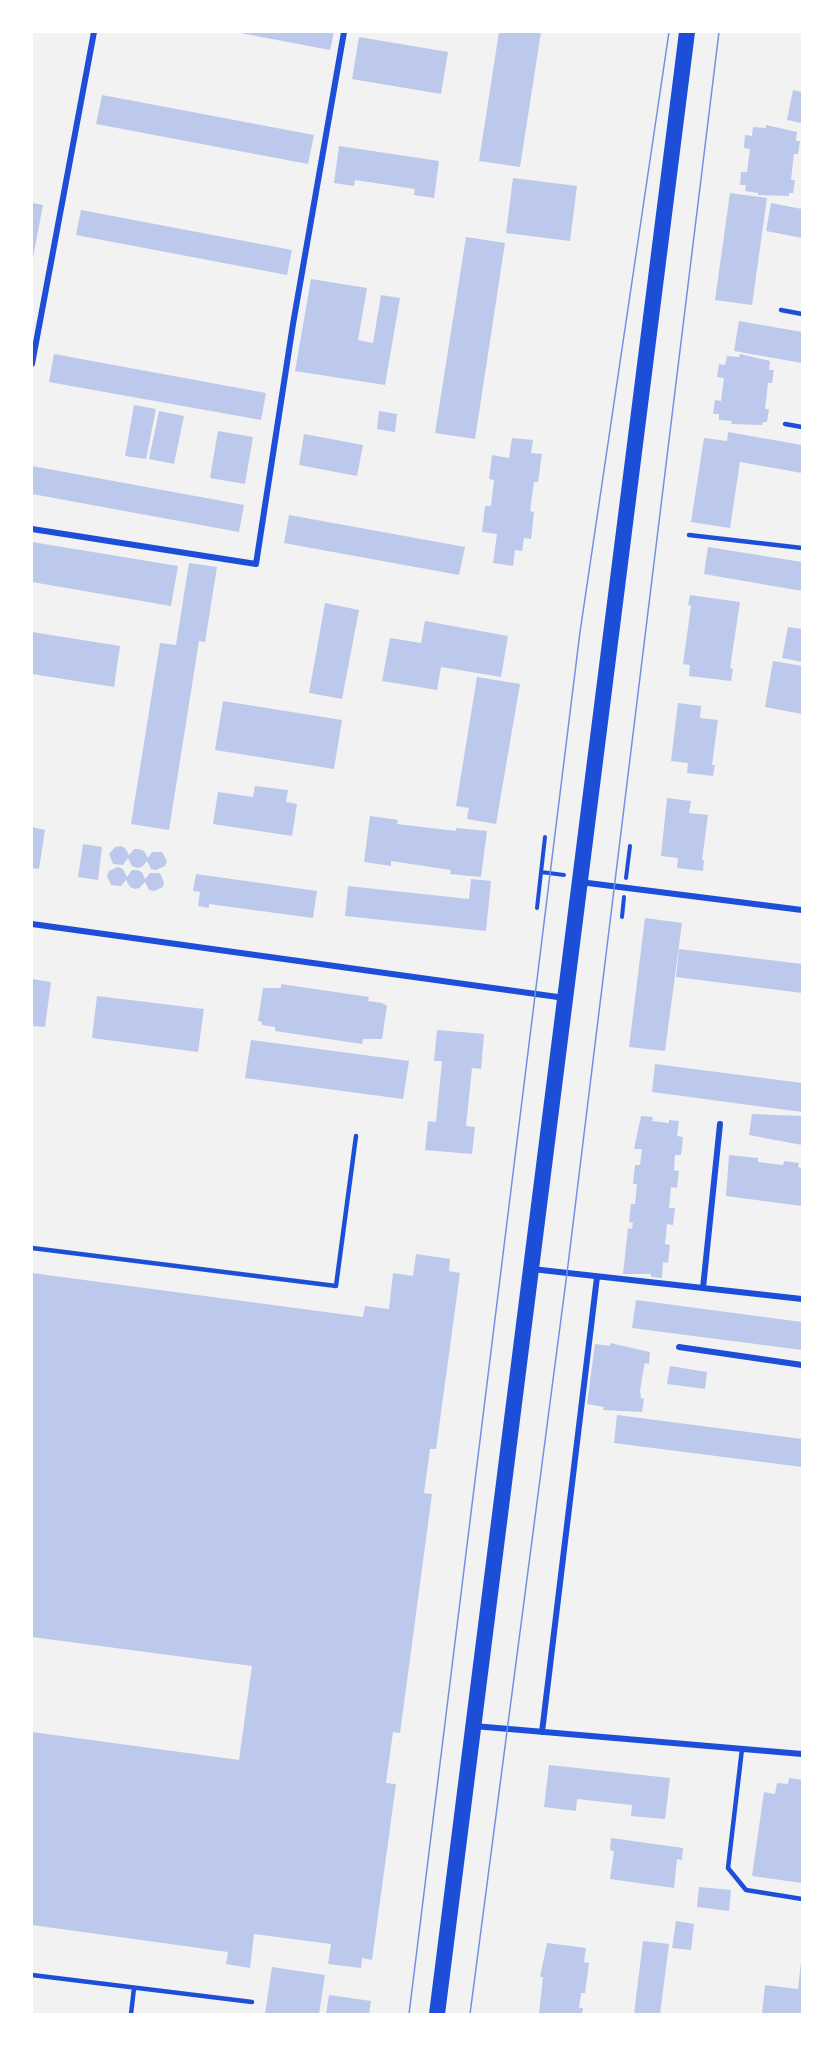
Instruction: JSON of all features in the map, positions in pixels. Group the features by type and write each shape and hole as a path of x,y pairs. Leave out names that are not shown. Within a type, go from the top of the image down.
{"highway":[{"path":"437,2014 687,32"}],"street":[{"path":"32,364 94,32"},
{"path":"32,529 256,564 293,324 344,32"},
{"path":"580,882 802,910"},
{"path":"32,924 565,998"},
{"path":"703,1288 720,1124"},
{"path":"531,1269 802,1299"},
{"path":"542,1732 597,1277"},
{"path":"679,1347 802,1365"},
{"path":"474,1726 802,1754"}],"lane":[{"path":"782,310 802,314"},
{"path":"785,424 802,427"},
{"path":"689,535 802,548"},
{"path":"32,1248 336,1286 356,1136"},
{"path":"742,1749 728,1868 746,1890 802,1899"},
{"path":"32,1975 252,2002"},
{"path":"131,2014 134,1988"}],"path":[{"path":"537,908 545,837"},
{"path":"626,883 630,846"}],"building":[{"path":"235,32 334,32 330,50"},
{"path":"499,32 541,32 520,167 479,161"},
{"path":"359,37 448,52 441,94 352,79"},
{"path":"793,90 802,92 802,123 787,120"},
{"path":"102,95 314,135 308,164 96,124"},
{"path":"766,125 797,132 796,141 800,141 798,154 794,154 791,180 795,180 793,193 789,193 789,196 758,195 758,193 745,191 746,185 740,185 741,172 747,172 750,149 744,148 745,135 752,136 753,127 766,128"},
{"path":"339,146 439,161 434,198 414,195 415,189 355,180 354,186 334,183"},
{"path":"513,178 577,186 570,241 506,233"},
{"path":"730,193 767,198 752,305 715,300"},
{"path":"32,203 43,205 33,258 32,258"},
{"path":"771,203 802,209 802,238 766,231"},
{"path":"81,210 292,250 287,275 76,235"},
{"path":"466,237 505,243 475,439 435,433"},
{"path":"311,279 367,288 358,340 373,343 381,295 400,298 385,385 295,371"},
{"path":"739,321 802,332 802,363 734,351"},
{"path":"54,354 266,393 261,420 49,382"},
{"path":"740,354 770,361 769,370 774,370 772,383 768,383 765,409 769,409 767,422 763,422 762,425 731,424 732,421 719,420 719,414 713,414 715,400 721,401 724,378 717,377 719,364 725,365 727,356 739,357"},
{"path":"134,405 156,409 146,459 125,456"},
{"path":"159,411 184,416 174,464 149,459"},
{"path":"379,411 397,414 395,432 377,429"},
{"path":"218,431 253,437 245,484 210,478"},
{"path":"728,432 802,445 802,473 740,462 730,528 691,522 704,438 727,441"},
{"path":"304,434 363,445 357,476 299,465"},
{"path":"512,438 533,440 531,453 542,454 538,482 534,482 530,511 534,512 531,539 524,538 522,551 515,550 513,566 493,563 497,534 482,532 485,506 491,506 494,480 489,479 492,455 509,458"},
{"path":"32,466 244,505 239,532 32,494"},
{"path":"289,515 465,547 459,575 284,543"},
{"path":"32,542 178,566 171,606 32,582"},
{"path":"708,547 802,562 802,591 704,574"},
{"path":"189,563 217,567 205,642 199,641 169,830 131,824 160,643 176,645"},
{"path":"690,595 740,602 730,668 733,669 731,681 689,676 690,665 683,664 691,606 688,605"},
{"path":"325,603 359,610 342,699 309,693"},
{"path":"425,621 508,636 501,677 441,667 437,690 382,681 390,638 421,643"},
{"path":"788,627 802,629 802,662 782,658"},
{"path":"32,632 120,646 114,687 32,674"},
{"path":"773,661 802,666 802,714 765,707"},
{"path":"477,677 520,684 496,824 467,819 469,808 456,806"},
{"path":"223,701 342,720 334,769 215,750"},
{"path":"678,703 701,706 700,718 718,720 712,765 715,765 713,776 687,773 688,763 671,761"},
{"path":"255,786 288,790 286,802 297,804 292,836 213,824 218,792 253,797"},
{"path":"667,798 691,801 689,813 708,815 702,860 704,860 703,871 677,868 678,858 661,856"},
{"path":"370,816 398,820 397,824 456,831 456,828 487,831 481,877 450,874 451,870 391,861 391,866 364,862"},
{"path":"32,827 45,830 39,869 32,868"},
{"path":"83,844 102,847 98,880 78,877"},
{"path":"121,846 129,855 134,849 139,849 144,851 148,858 152,852 162,852 167,861 165,866 156,870 151,869 147,861 142,867 132,866 128,858 123,865 113,864 109,854 115,847"},
{"path":"118,867 123,869 127,877 132,870 142,872 145,879 150,873 160,873 164,882 163,887 154,891 149,890 145,882 135,889 130,887 126,880 121,886 111,885 107,876 109,871"},
{"path":"196,874 317,891 313,918 209,904 209,908 198,906 200,892 193,891"},
{"path":"471,879 491,881 486,931 345,916 348,886 469,899"},
{"path":"645,918 682,923 665,1051 629,1047"},
{"path":"679,949 802,964 802,993 676,977"},
{"path":"32,979 51,982 45,1027 32,1026"},
{"path":"281,984 369,997 368,1001 382,1003 387,1006 382,1039 363,1039 362,1044 275,1031 275,1027 262,1025 262,1022 258,1021 263,988 281,988"},
{"path":"97,996 204,1009 198,1052 92,1038"},
{"path":"437,1030 484,1034 481,1069 472,1068 466,1126 475,1127 472,1154 425,1150 428,1121 436,1122 442,1061 434,1061"},
{"path":"251,1040 409,1061 403,1099 245,1078"},
{"path":"655,1064 802,1083 802,1112 652,1092"},
{"path":"752,1114 802,1116 802,1145 749,1135"},
{"path":"641,1116 653,1117 652,1121 669,1123 669,1120 679,1121 677,1136 683,1137 681,1155 675,1155 674,1170 679,1171 677,1188 671,1187 669,1208 675,1208 673,1225 667,1224 665,1244 670,1245 668,1263 663,1262 662,1278 651,1277 651,1274 623,1274 628,1228 632,1229 633,1223 629,1222 631,1204 635,1204 637,1184 633,1184 635,1165 640,1165 642,1149 634,1149"},
{"path":"729,1155 758,1158 758,1162 783,1165 784,1161 799,1163 798,1167 802,1168 802,1206 726,1196"},
{"path":"416,1254 450,1259 449,1271 460,1273 436,1449 430,1449 424,1493 432,1494 400,1733 393,1732 386,1783 396,1784 372,1960 362,1958 361,1968 328,1964 331,1944 254,1934 250,1968 226,1964 228,1952 32,1925 32,1732 239,1760 252,1666 32,1637 32,1273 363,1317 365,1306 389,1309 393,1273 413,1276"},
{"path":"636,1300 802,1322 802,1350 632,1328"},
{"path":"610,1343 650,1352 649,1364 645,1363 640,1391 641,1398 644,1399 642,1412 603,1410 604,1407 587,1404 595,1344 610,1346"},
{"path":"670,1366 707,1372 705,1389 667,1384"},
{"path":"617,1415 802,1439 802,1467 614,1443"},
{"path":"549,1765 670,1778 665,1819 631,1816 632,1805 577,1799 576,1811 544,1807"},
{"path":"789,1778 802,1780 802,1883 752,1876 764,1792 775,1794 777,1783 788,1784"},
{"path":"611,1838 683,1848 682,1860 677,1859 674,1888 610,1879 614,1851 610,1850"},
{"path":"699,1887 731,1890 729,1911 697,1907"},
{"path":"676,1921 694,1924 691,1950 672,1948"},
{"path":"643,1941 669,1944 660,2014 634,2014"},
{"path":"547,1943 586,1948 584,1962 589,1963 585,1993 581,1993 579,2008 583,2008 582,2014 539,2014 543,1977 540,1977"},
{"path":"801,1962 802,2014 762,2014 765,1985 798,1989"},
{"path":"272,1967 325,1975 319,2014 265,2014"},
{"path":"329,1995 371,2001 369,2014 326,2014"}],"tram line":[{"path":"409,2014 580,632 669,32"},
{"path":"470,2014 567,1273 719,32"}]}
